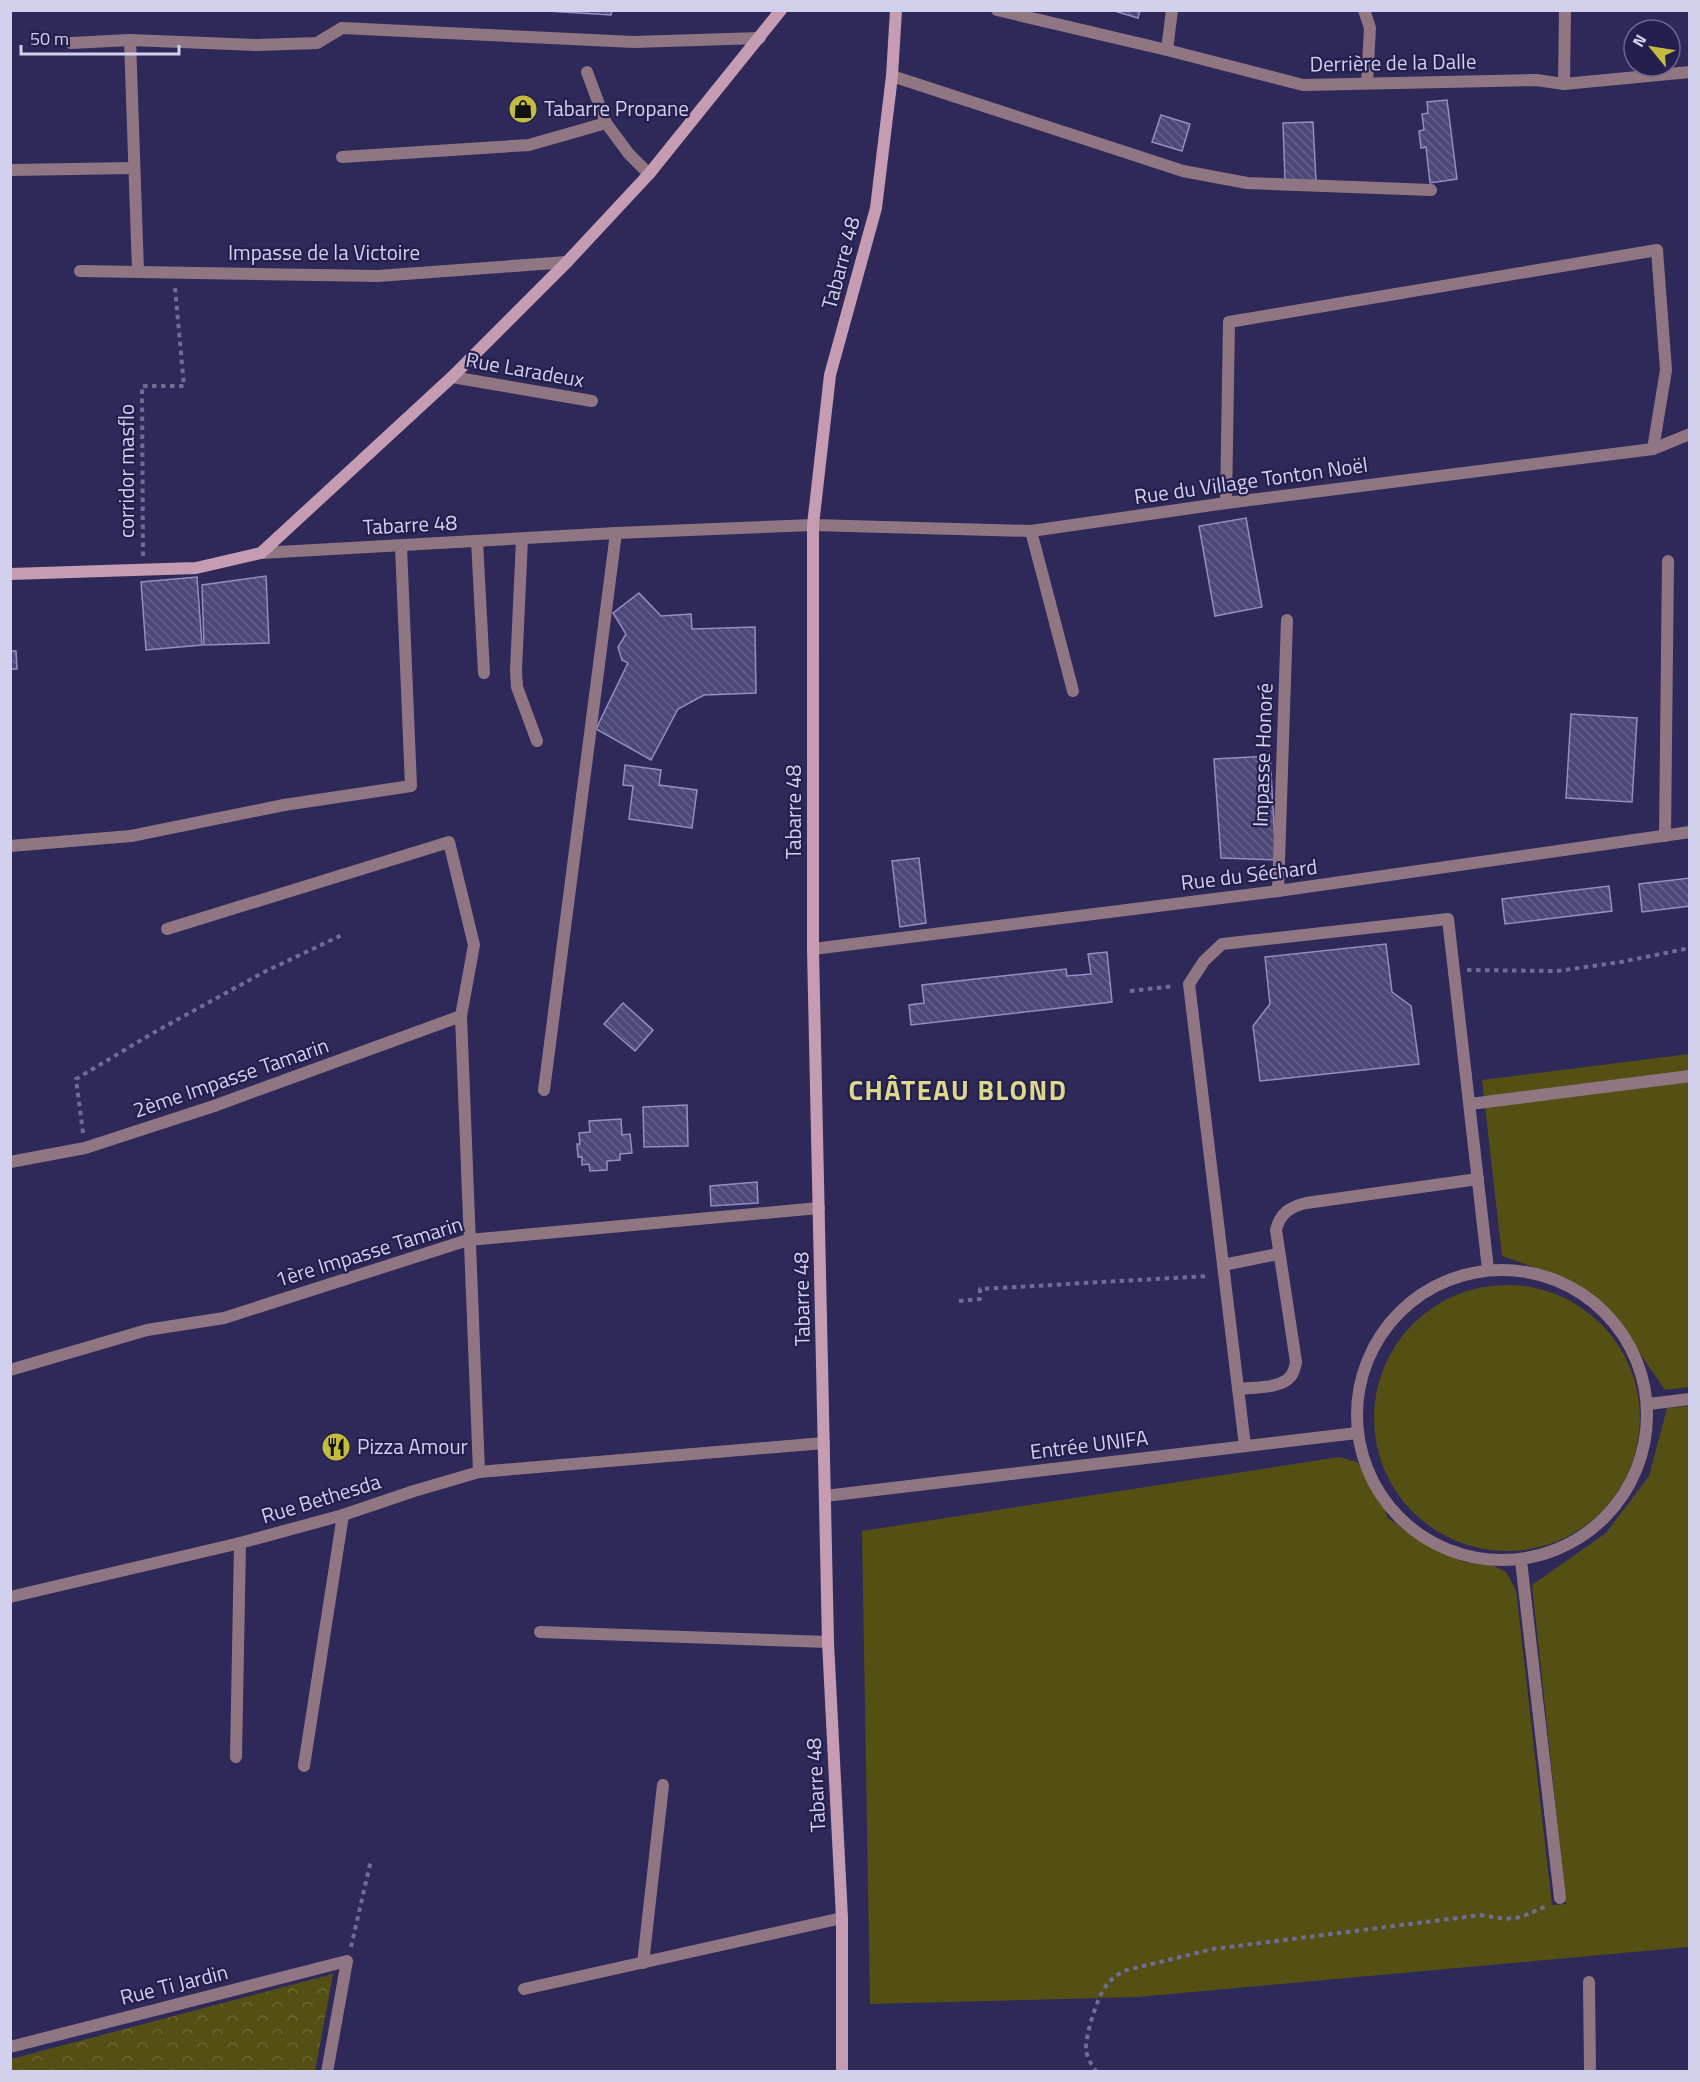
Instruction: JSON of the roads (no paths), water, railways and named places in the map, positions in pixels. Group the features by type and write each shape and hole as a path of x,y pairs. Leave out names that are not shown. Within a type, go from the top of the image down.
{"street":[{"path":"10,574 196,568 261,553 452,376 567,262 648,174 781,10"},
{"name":"Tabarre 48","path":"842,2072 842,1918 828,1642 813,949 813,525 830,375 876,208 892,76 896,10"},
{"name":"Derrière de la Dalle","path":"997,10 1302,85 1536,80 1564,84 1689,72"},
{"path":"1167,50 1172,10"},
{"path":"1364,10 1370,28 1367,83"},
{"path":"1564,84 1565,10"},
{"path":"71,43 130,40 257,45 317,43 342,28 634,42 760,38"},
{"path":"130,40 138,271"},
{"path":"587,72 606,123 628,154 648,174"},
{"path":"892,76 1183,171 1247,183 1431,190"},
{"path":"342,157 529,145 606,123"},
{"path":"10,170 134,168"},
{"path":"1226,503 1229,322 1657,250 1666,370 1653,449"},
{"name":"Impasse de la Victoire","path":"80,271 378,276 567,262"},
{"name":"Rue Laradeux","path":"452,376 592,401"},
{"name":"Rue du Village Tonton Noël","path":"813,525 1031,531 1226,503 1653,449 1689,434"},
{"name":"Tabarre 48","path":"261,553 616,533 813,525"},
{"path":"1031,531 1074,691"},
{"path":"544,1090 616,533"},
{"path":"522,539 517,687 537,741"},
{"path":"477,541 484,673"},
{"path":"10,846 131,836 284,806 411,786 401,546"},
{"path":"1665,836 1668,561"},
{"name":"Impasse Honoré","path":"1278,891 1287,620"},
{"name":"Rue du Séchard","path":"813,949 1278,891 1689,832"},
{"path":"167,929 449,842 474,945 461,1016 468,1240 479,1472"},
{"path":"1245,1446 1189,984 1204,961 1222,944 1448,919 1488,1269"},
{"name":"2ème Impasse Tamarin","path":"10,1162 85,1148 214,1106 461,1016"},
{"path":"1470,1104 1689,1076"},
{"path":"1239,1389 1281,1384 1290,1378 1296,1362 1276,1230 1278,1221 1284,1212 1295,1206 1478,1179"},
{"name":"1ère Impasse Tamarin","path":"10,1370 147,1330 224,1318 468,1240 819,1208"},
{"path":"1224,1270 1278,1254"},
{"path":"1488,1269 1535,1272 1578,1289 1613,1319 1637,1359 1648,1404 1644,1448 1628,1489 1600,1524 1563,1548 1521,1561 1475,1559 1431,1544 1395,1516 1369,1478 1357,1433 1359,1386 1375,1343 1404,1306 1444,1281 1488,1269"},
{"path":"1648,1404 1689,1399"},
{"name":"Entrée UNIFA","path":"825,1496 1357,1433"},
{"name":"Rue Bethesda","path":"10,1597 240,1543 343,1515 479,1472 824,1443"},
{"path":"304,1766 343,1515"},
{"path":"236,1757 240,1543"},
{"path":"1521,1561 1560,1898"},
{"path":"540,1632 828,1642"},
{"path":"643,1963 663,1785"},
{"path":"524,1989 842,1918"},
{"name":"Rue Ti Jardin","path":"10,2047 347,1961 327,2072"},
{"path":"1589,1982 1590,2072"}],"place":[{"name":"Tabarre Propane","path":"523,109"},
{"name":"Pizza Amour","path":"336,1447"}],"district":[{"name":"CHÂTEAU BLOND","path":"958,1091"}]}
